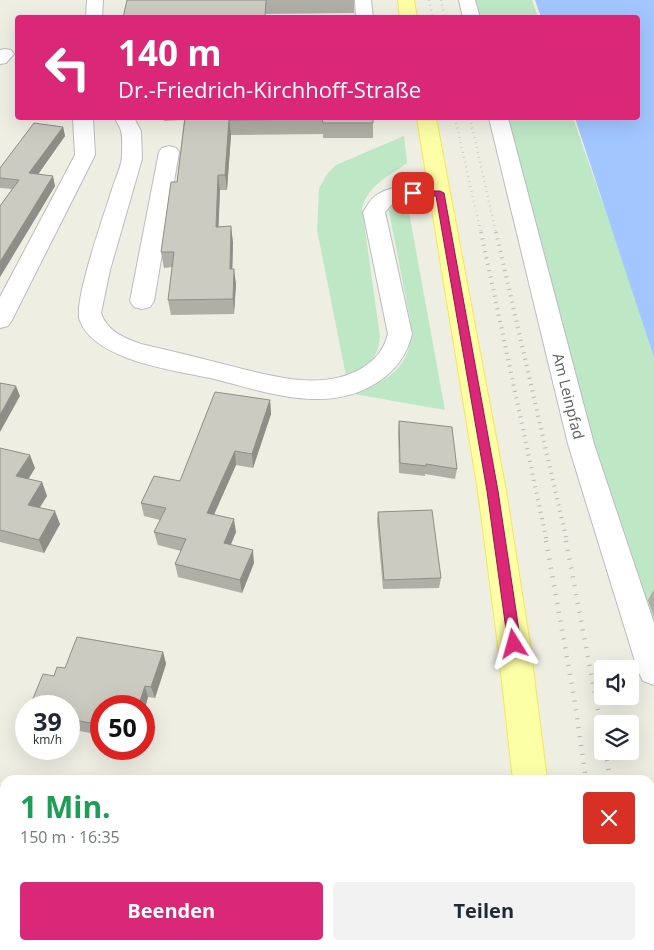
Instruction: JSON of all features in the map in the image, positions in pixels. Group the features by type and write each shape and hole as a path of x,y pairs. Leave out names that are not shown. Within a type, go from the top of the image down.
{"main road":[{"path":"406,0 408,15"},
{"path":"426,120 492,491 514,644 529,775"}],"street":[{"path":"94,15 95,0"},
{"path":"363,0 365,15"},
{"path":"467,0 471,15"},
{"path":"0,320 86,156 83,120"},
{"path":"125,120 131,131 132,148 123,190 99,270 90,313 92,322 102,335 118,345 263,383 320,390 345,386 367,378 388,361 397,347 400,334 374,212 377,205 389,196 397,194 440,193"},
{"name":"Am Leinpfad","path":"499,120 581,444 654,671"},
{"path":"142,301 170,152"},
{"path":"123,190 162,192"}],"green space":[{"path":"472,0 532,0 537,15 476,15"},
{"path":"506,120 574,120 654,349 654,640 603,476"},
{"path":"404,136 407,163 374,187 362,208 380,337 379,345 377,352 370,362 346,376 317,230 319,189 327,174 336,165"},
{"path":"392,206 399,206 409,212 445,410 354,394 378,383 396,370 408,352 411,339 411,325 389,211"}],"water":[{"path":"535,0 654,0 654,357 576,120 640,120 640,15 540,15"}],"building":[{"path":"127,0 266,0 265,15 124,15"},
{"path":"185,120 229,120 225,175 218,175 216,227 231,226 230,269 234,269 233,299 168,300 174,252 161,252 171,182 177,182"},
{"path":"322,120 373,120 373,123 323,123"},
{"path":"34,123 63,127 29,173 53,176 0,262 0,206 19,180 0,178 0,168"},
{"path":"0,383 16,386 0,415"},
{"path":"215,392 270,400 252,454 235,451 207,513 234,519 224,543 253,550 240,580 175,564 186,539 154,532 166,508 141,503 154,476 180,481"},
{"path":"399,421 452,427 457,469 426,464 426,466 400,463"},
{"path":"0,448 30,455 16,476 42,482 28,505 55,511 39,540 0,530"},
{"path":"432,510 441,578 384,580 378,512"},
{"path":"77,637 163,652 151,687 145,686 142,695 90,695 90,723 80,721 80,695 34,695 43,674 54,676 57,667 65,668"}],"railway":[{"path":"429,0 432,15"},
{"path":"441,0 444,15"},
{"path":"455,120 481,233"},
{"path":"470,120 496,233"},
{"path":"481,232 547,542"},
{"path":"496,232 567,542"},
{"path":"546,541 574,697 585,775"},
{"path":"566,541 599,715"},
{"path":"607,760 609,775"}],"route":[{"path":"413,193 440,193 492,491 514,644"}]}
